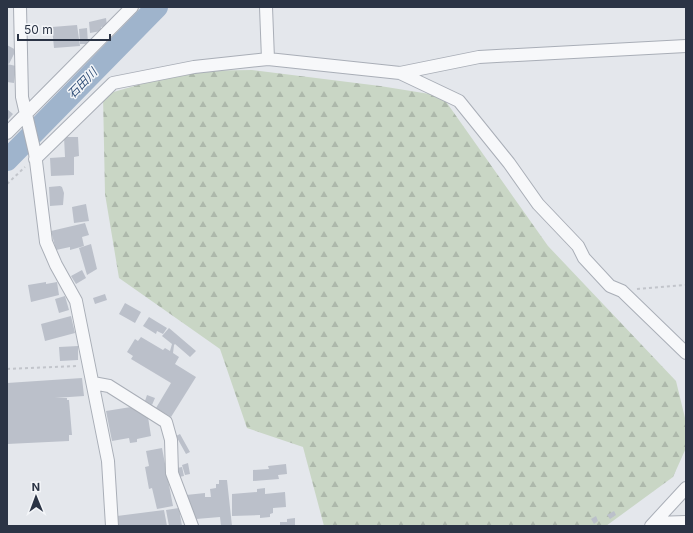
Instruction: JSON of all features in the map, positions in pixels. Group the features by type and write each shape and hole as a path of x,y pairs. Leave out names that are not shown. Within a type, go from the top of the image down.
{"street":[{"path":"20,7 22,97 28,118 35,156 46,242 56,265 76,301 108,461 112,526"},
{"path":"7,134 28,118 132,7"},
{"path":"266,7 268,59"},
{"path":"35,156 113,83 194,67 268,59 400,73 479,57 686,46"},
{"path":"400,73 459,101 509,162 538,204 578,246 584,258 594,270 610,286 622,291 686,353"},
{"path":"93,383 109,386 166,422 171,440 172,473 192,526"},
{"path":"653,525 686,488"},
{"path":"653,525 686,522"}],"path":[{"path":"7,184 35,156"},
{"path":"622,291 686,285"},
{"path":"7,369 89,365"}],"green space":[{"path":"252,70 380,86 442,96 548,246 676,381 686,422 686,448 673,477 606,526 324,526 303,447 247,428 220,349 119,278 105,194 103,95 187,71"}],"building":[{"path":"106,18 107,26 101,27 101,31 90,33 89,22"},
{"path":"77,25 80,46 54,48 52,27"},
{"path":"87,28 88,44 80,44 79,29"},
{"path":"7,45 16,50 9,64 7,63"},
{"path":"7,64 16,66 14,83 7,82"},
{"path":"7,109 13,114 7,121"},
{"path":"64,137 78,137 79,156 74,157 74,175 51,176 50,158 65,157"},
{"path":"49,187 62,187 64,193 63,205 50,206"},
{"path":"86,204 89,221 74,223 72,207"},
{"path":"85,223 89,235 82,237 84,246 70,250 70,247 56,250 51,231"},
{"path":"91,244 97,269 87,275 79,248"},
{"path":"82,270 86,278 76,284 71,276"},
{"path":"46,282 46,284 57,282 59,295 31,302 28,285"},
{"path":"105,294 107,300 95,304 93,298"},
{"path":"65,296 69,310 59,313 55,299"},
{"path":"125,303 141,312 135,323 119,314"},
{"path":"71,316 75,333 45,341 41,324"},
{"path":"149,317 167,328 163,334 157,331 156,334 143,326"},
{"path":"169,328 196,351 190,357 175,344 174,345 173,353 179,357 175,364 196,377 171,417 156,408 171,383 131,359 133,356 127,352 135,339 138,341 141,337 163,350 165,348 170,351 172,344 162,336"},
{"path":"78,346 78,360 60,361 59,347"},
{"path":"82,378 84,396 55,398 67,398 67,400 69,400 72,435 69,435 69,441 7,444 7,383"},
{"path":"147,395 155,398 152,405 145,401"},
{"path":"131,407 148,417 151,436 137,439 137,442 130,443 129,438 112,441 106,411"},
{"path":"180,434 190,452 186,454 176,436"},
{"path":"162,448 173,506 157,509 152,488 149,489 145,467 149,466 146,451"},
{"path":"188,463 190,474 185,475 182,465"},
{"path":"286,464 287,474 278,475 279,479 253,481 253,470 269,469 268,466"},
{"path":"182,467 184,476 179,477 177,468"},
{"path":"219,480 227,480 232,526 221,526 220,517 196,519 186,495 205,493 205,497 211,497 210,489 216,488 216,484 219,484"},
{"path":"265,488 265,494 285,492 286,507 273,508 273,513 270,514 270,517 260,518 260,515 232,516 232,494 257,492 257,489"},
{"path":"179,508 182,526 169,526 166,510"},
{"path":"164,510 167,526 119,526 117,516"},
{"path":"614,511 616,515 610,519 607,515"},
{"path":"596,516 598,521 594,524 591,519"},
{"path":"295,518 295,526 280,526 280,522 287,522 287,519"}],"waterway":[{"name":"石田川","path":"7,160 157,7"}]}
